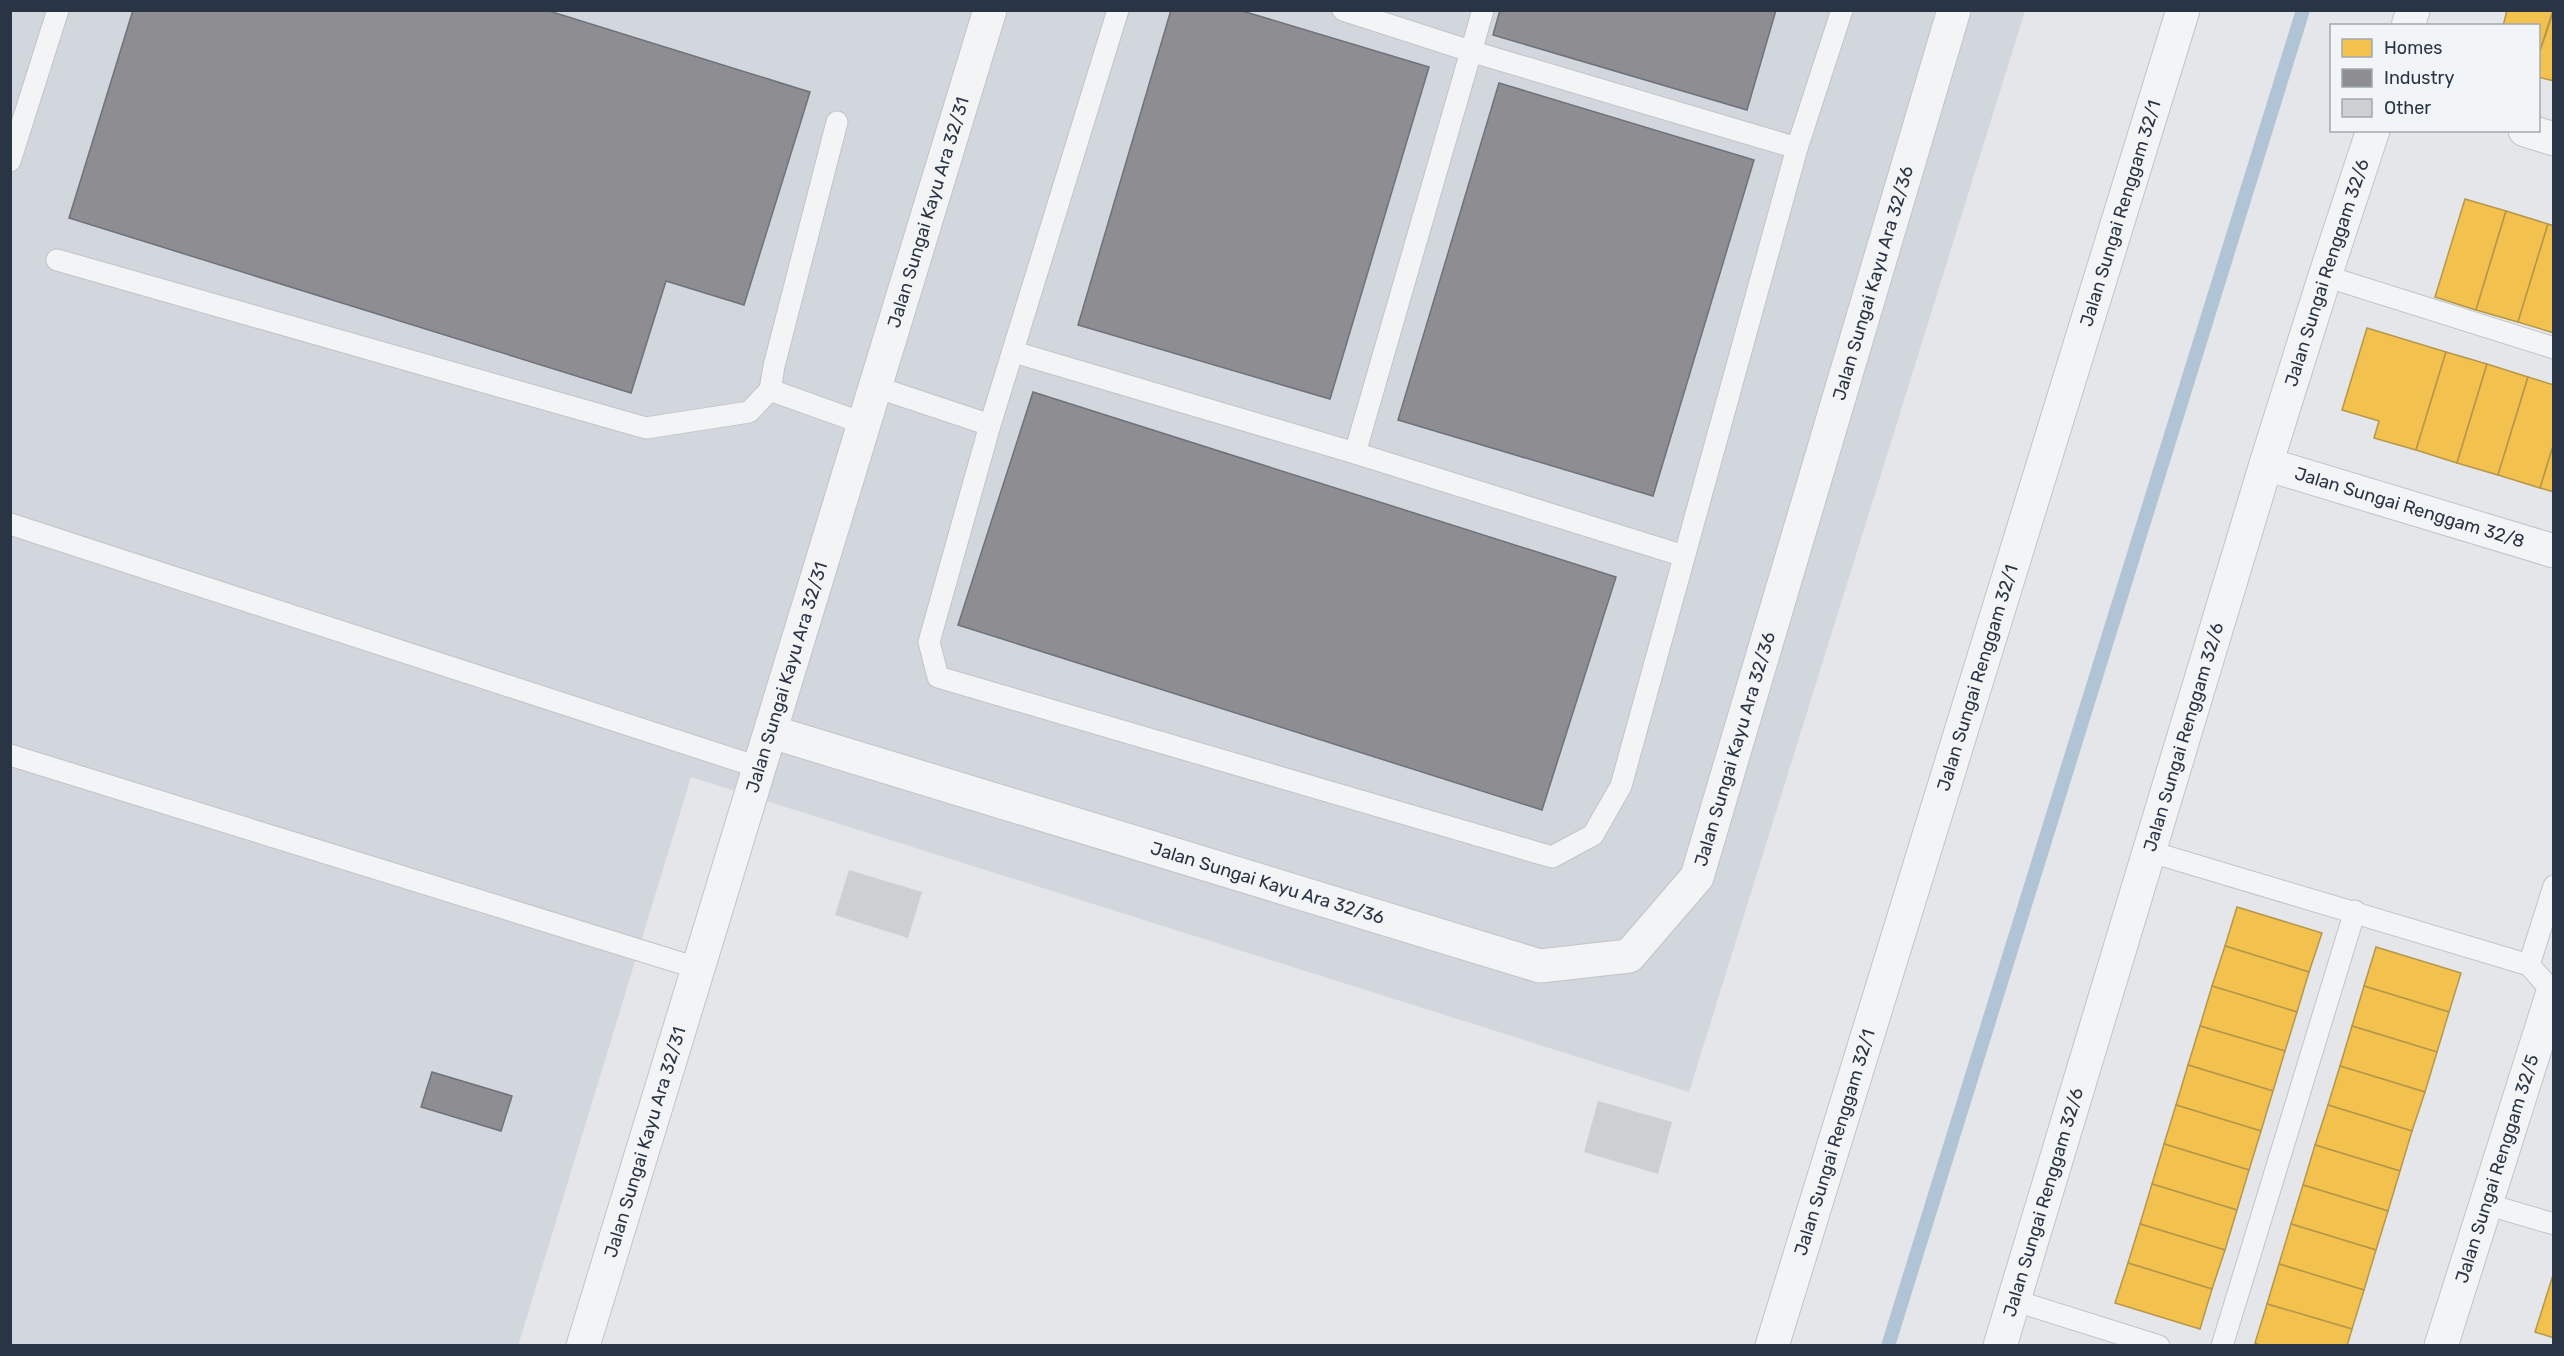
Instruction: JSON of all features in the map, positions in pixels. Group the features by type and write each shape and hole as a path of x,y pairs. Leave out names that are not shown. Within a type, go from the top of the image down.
{"street":[{"name":"Jalan Sungai Kayu Ara 32/31","path":"584,1346 990,10"},
{"name":"Jalan Sungai Kayu Ara 32/36","path":"772,732 1540,966 1629,956 1697,877 1954,10"},
{"name":"Jalan Sungai Renggam 32/1","path":"1772,1346 2183,10"},
{"name":"Jalan Sungai Renggam 32/6","path":"2000,1346 2266,464 2372,132"},
{"path":"2531,132 2553,139"},
{"name":"Jalan Sungai Renggam 32/8","path":"2266,464 2553,551"},
{"name":"Jalan Sungai Renggam 32/5","path":"2441,1346 2553,992"}],"lane":[{"path":"10,161 16,120 58,10"},
{"path":"1118,10 990,425 929,642 938,677 1552,857 1593,835 1621,786 1797,148 1842,10"},
{"path":"1343,10 1470,51 1797,148"},
{"path":"1355,453 1483,10"},
{"path":"57,260 646,428 748,412 770,390 837,122"},
{"path":"2325,276 2553,348"},
{"path":"1014,352 1355,453 1684,555"},
{"path":"876,387 990,425"},
{"path":"770,390 865,424"},
{"path":"10,524 761,768"},
{"path":"10,755 697,968"},
{"path":"2148,851 2355,911 2529,965 2553,992"},
{"path":"2529,965 2553,886"},
{"path":"2222,1346 2355,911"},
{"path":"2486,1204 2553,1224"},
{"path":"2013,1300 2159,1346"}],"shaded area":[{"path":"10,11 2025,11 1689,1092 691,777 518,1346 11,1345"}],"building: Homes":[{"path":"2507,10 2553,10 2540,51 2540,24 2504,24"},
{"path":"2554,10 2554,81 2540,78 2540,51"},
{"path":"2465,199 2506,211 2476,310 2435,297"},
{"path":"2506,211 2548,224 2518,322 2476,310"},
{"path":"2548,224 2554,226 2554,333 2518,322"},
{"path":"2367,328 2446,352 2416,450 2374,438 2379,421 2342,410"},
{"path":"2446,352 2487,364 2457,463 2416,450"},
{"path":"2487,364 2528,377 2498,475 2457,463"},
{"path":"2528,377 2554,385 2554,443 2540,488 2498,475"},
{"path":"2554,443 2554,492 2540,488"},
{"path":"2237,907 2322,933 2309,972 2225,946"},
{"path":"2225,946 2309,972 2297,1012 2212,986"},
{"path":"2376,947 2461,973 2449,1012 2364,986"},
{"path":"2212,986 2297,1012 2285,1051 2200,1026"},
{"path":"2364,986 2449,1012 2437,1052 2352,1026"},
{"path":"2200,1026 2285,1051 2273,1091 2188,1065"},
{"path":"2352,1026 2437,1052 2425,1092 2340,1066"},
{"path":"2188,1065 2273,1091 2261,1131 2176,1105"},
{"path":"2340,1066 2425,1092 2412,1131 2328,1105"},
{"path":"2176,1105 2261,1131 2249,1170 2164,1144"},
{"path":"2328,1105 2412,1131 2400,1171 2315,1145"},
{"path":"2164,1144 2249,1170 2237,1210 2152,1184"},
{"path":"2315,1145 2400,1171 2388,1211 2303,1185"},
{"path":"2152,1184 2237,1210 2225,1250 2140,1224"},
{"path":"2303,1185 2388,1211 2376,1250 2291,1224"},
{"path":"2140,1224 2225,1250 2212,1289 2128,1263"},
{"path":"2291,1224 2376,1250 2364,1290 2279,1264"},
{"path":"2128,1263 2212,1289 2200,1329 2115,1303"},
{"path":"2279,1264 2364,1290 2352,1329 2267,1304"},
{"path":"2554,1272 2554,1338 2535,1332"},
{"path":"2267,1304 2352,1329 2347,1346 2262,1346 2255,1343"}],"building: Industry":[{"path":"133,10 546,10 810,92 744,305 666,281 631,393 69,218"},
{"path":"1171,10 1239,10 1429,67 1330,399 1078,325"},
{"path":"1500,10 1776,10 1747,110 1493,35"},
{"path":"1499,83 1754,160 1653,496 1398,420"},
{"path":"1033,392 1616,577 1542,810 958,625"},
{"path":"432,1072 512,1096 501,1131 421,1107"}],"building: Other":[{"path":"849,870 922,892 908,938 835,915"},
{"path":"1598,1101 1672,1122 1658,1174 1584,1152"}],"waterway":[{"path":"1888,1346 2303,10"}]}
